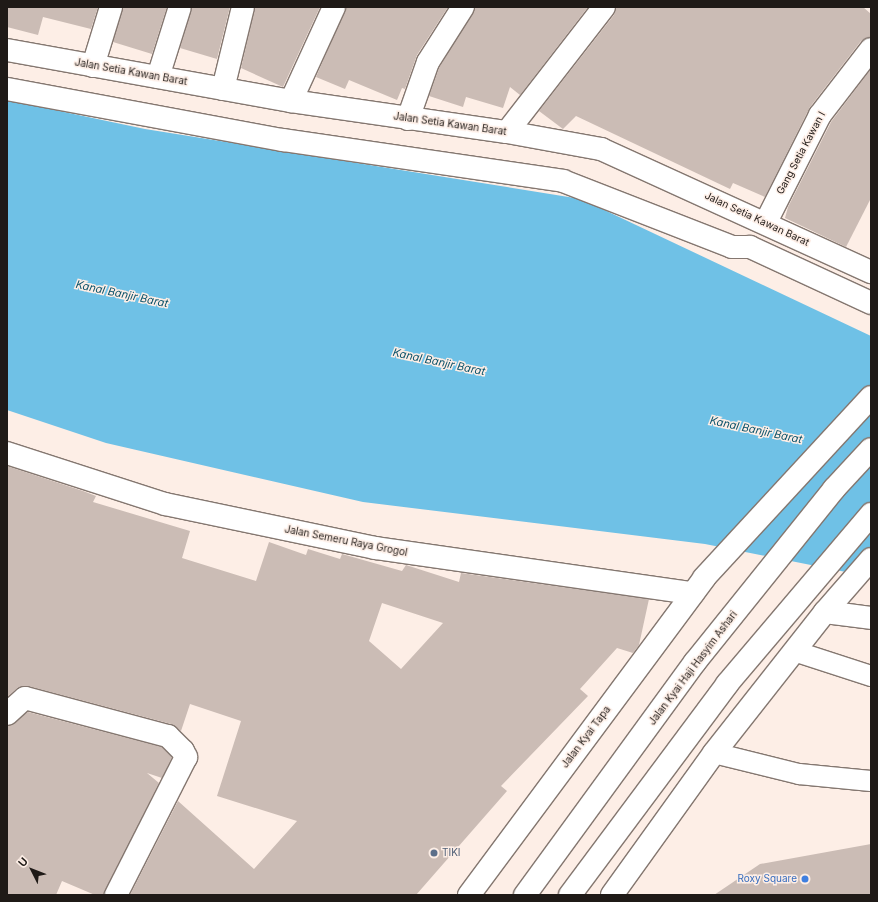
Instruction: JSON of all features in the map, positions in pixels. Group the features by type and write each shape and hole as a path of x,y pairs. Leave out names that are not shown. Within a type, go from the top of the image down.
{"main road":[{"path":"93,66 111,7"},
{"path":"158,77 180,7"},
{"path":"224,89 243,7"},
{"path":"291,101 334,7"},
{"path":"408,119 428,62 462,7"},
{"path":"507,132 604,7"},
{"name":"Gang Setia Kawan I","path":"766,222 820,115 871,49"},
{"name":"Jalan Setia Kawan Barat","path":"7,50 291,101 507,132 601,149 766,222 871,272"},
{"path":"7,89 278,139 563,181 732,247 744,258 871,317"},
{"path":"732,247 750,247 871,303"},
{"path":"698,585 871,397"},
{"name":"Jalan Kyai Haji Hasyim Ashari","path":"525,895 695,662 834,489 871,448"},
{"name":"Jalan Semeru Raya Grogol","path":"7,453 165,504 375,548 698,585"},
{"path":"570,895 727,684 871,514"},
{"path":"612,895 714,753 825,612 871,559"},
{"name":"Jalan Kyai Tapa","path":"469,895 698,585"},
{"path":"825,612 871,618"},
{"path":"7,714 25,698 168,736 183,751 186,757 116,895"}],"lane":[{"path":"794,651 871,676"},
{"path":"714,753 799,774 871,781"}],"water":[{"name":"Kanal Banjir Barat","path":"7,100 145,129 581,199 871,336 871,577 705,544 363,502 106,443 7,410"}],"building":[{"path":"7,7 98,7 91,29 43,17 38,35 7,27"},
{"path":"123,7 167,7 152,54 113,42"},
{"path":"192,7 230,7 217,59 180,48"},
{"path":"255,7 320,7 283,87 241,68"},
{"path":"346,7 448,7 417,55 405,89 402,88 397,100 349,80 345,89 316,77"},
{"path":"475,7 588,7 520,95 510,87 503,108 466,97 463,107 429,96 439,68"},
{"path":"616,7 863,7 871,14 871,37 861,41 810,107 765,197 733,183 730,189 576,116 563,129 539,111 614,15"},
{"path":"871,69 871,198 846,247 785,218 788,207 831,122"},
{"path":"7,466 96,496 93,502 190,531 182,558 256,581 269,542 306,555 308,549 340,559 342,554 402,571 406,565 459,582 461,573 649,599 639,645 633,653 617,648 580,689 588,696 501,786 507,791 416,895 130,895 178,801 254,869 297,821 217,796 241,721 190,704 181,731 171,724 28,686 17,688 7,697","holes":["382,603 443,623 401,669 369,641"]},
{"path":"28,712 162,747 172,757 162,778 147,773 159,783 104,895 95,895 62,881 56,895 7,895 7,726"},
{"name":"Roxy Square","path":"871,844 871,895 714,895 760,864"}],"place":[{"name":"TIKI","path":"434,853"},
{"name":"Roxy Square","path":"805,879"}]}
